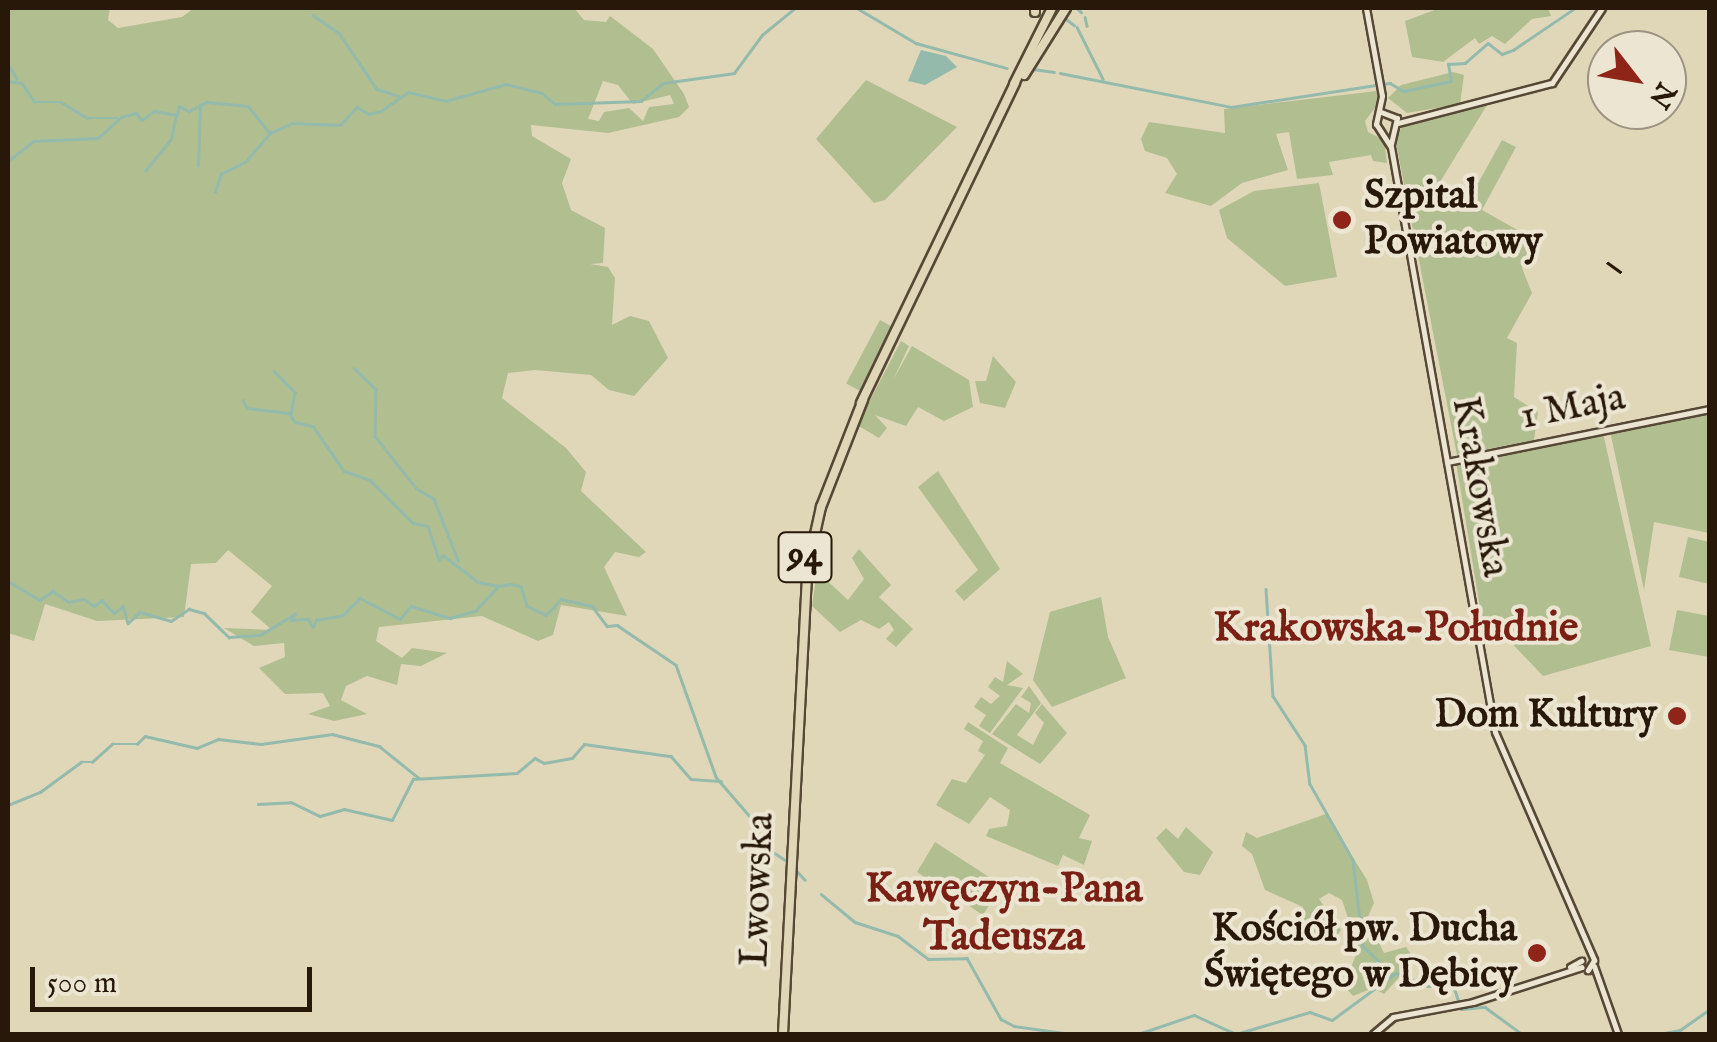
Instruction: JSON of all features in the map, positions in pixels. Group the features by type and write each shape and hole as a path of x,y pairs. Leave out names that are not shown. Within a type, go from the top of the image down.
{"main road":[{"name":"Lwowska","path":"785,1034 801,594 813,520 863,400 1052,8"},
{"path":"1010,96 1066,8"},
{"name":"Lwowska","path":"940,239 1015,83"}],"street":[{"path":"1366,8 1385,111 1397,119 1500,101 1552,83 1602,8"},
{"name":"Krakowska","path":"1385,111 1376,124 1389,132 1500,753 1591,957 1586,965"},
{"path":"1389,132 1397,119"},
{"name":"1 Maja","path":"1447,462 1710,409"},
{"name":"Krakowska","path":"1582,942 1586,965"},
{"path":"1373,1034 1393,1016 1459,1005 1586,965 1600,983 1618,1034"}],"shaded area":[{"path":"110,8 108,20 118,28 182,17 194,8 574,8 584,20 606,22 610,16 653,49 689,107 679,117 608,133 531,125 532,136 571,159 562,183 571,210 605,228 603,263 590,264 608,267 615,278 612,325 630,316 649,321 668,358 634,396 609,390 591,375 535,370 508,373 502,398 566,448 586,472 581,491 646,552 639,557 615,552 604,567 627,616 561,605 553,635 538,641 482,616 379,627 376,641 402,658 412,648 447,653 421,666 401,664 397,685 367,676 346,686 341,700 367,714 334,721 308,714 330,706 323,693 285,694 259,668 285,657 284,643 254,646 224,628 272,630 251,612 272,586 228,550 216,563 191,564 184,617 97,621 45,604 34,641 8,633 8,10","holes":["603,81 618,85 633,104 670,95 674,104 649,107 643,121 629,108 604,112 599,121 588,119"]},
{"path":"1440,8 1548,8 1551,16 1532,19 1505,44 1492,36 1479,44 1475,38 1443,62 1412,57 1405,21"},
{"path":"921,50 946,56 957,67 925,85 908,81"},
{"path":"1453,72 1464,75 1460,104 1407,113 1388,98 1401,85"},
{"path":"866,80 957,127 885,200 874,203 816,139"},
{"path":"1377,91 1378,104 1365,121 1368,132 1384,140 1387,163 1373,161 1371,155 1329,162 1333,175 1297,179 1289,132 1276,134 1288,170 1242,183 1211,206 1165,193 1177,174 1167,158 1145,151 1141,139 1149,122 1225,133 1224,109"},
{"path":"1487,105 1440,182 1471,196 1502,140 1516,147 1482,210 1537,241 1522,268 1532,293 1507,338 1517,343 1514,397 1538,412 1534,440 1457,455 1395,138 1406,121"},
{"path":"1319,183 1337,277 1285,286 1227,238 1219,210 1254,191"},
{"path":"880,320 895,328 861,392 846,384"},
{"path":"901,341 909,346 893,380 912,346 969,380 973,407 944,421 918,407 906,426 875,415 887,428 879,438 857,425"},
{"path":"993,356 1016,382 1005,408 980,403 975,381 986,381"},
{"path":"1709,412 1709,533 1654,522 1644,590 1610,431"},
{"path":"1603,433 1651,646 1543,676 1504,635 1485,638 1456,462"},
{"path":"938,471 1000,569 964,601 955,591 978,570 918,487"},
{"path":"1688,537 1709,542 1709,584 1679,577"},
{"path":"859,549 891,585 879,597 913,629 896,647 886,639 894,630 889,622 879,629 861,620 840,632 812,606 817,571 848,600 864,579 852,558"},
{"path":"1101,597 1108,637 1126,678 1052,707 1033,680 1050,612"},
{"path":"1677,610 1709,616 1709,657 1669,650"},
{"path":"1007,661 1023,674 1007,685 1023,688 990,733 979,726 986,715 974,707 981,697 991,704 1000,696 988,687 995,677 1003,682"},
{"path":"1029,686 1041,703 1017,735 1033,745 1044,723 1035,713 1042,704 1067,733 1040,764 992,734 1016,704 1029,713 1031,703 1021,697"},
{"path":"968,722 1008,748 1000,763 1090,815 1079,838 1092,841 1084,865 1063,855 1058,866 986,836 989,829 1007,826 1010,810 990,797 969,824 936,805 952,779 966,783 985,755 978,751 983,741 964,729"},
{"path":"1326,814 1367,880 1374,903 1367,919 1384,953 1406,947 1415,960 1384,994 1373,988 1353,996 1343,985 1357,953 1356,936 1339,924 1348,918 1342,900 1329,893 1319,899 1341,930 1331,944 1318,933 1301,942 1291,923 1303,907 1265,890 1252,854 1242,846 1246,832 1257,838"},
{"path":"1186,827 1213,852 1200,875 1184,872 1156,838 1166,828 1178,839"},
{"path":"935,842 989,877 981,893 991,902 983,915 917,872"}],"waterway":[{"path":"8,161 34,141 98,138 121,117 136,113 142,120 154,111 177,115 179,106 189,111 207,102 248,106 270,133 292,123 340,125 357,107 369,114 381,111 408,92 446,101 506,84 542,93 555,104 641,101 663,83 734,73 762,35 795,8"},
{"path":"857,8 916,43 1007,68"},
{"path":"1077,8 1081,12"},
{"path":"1060,73 1231,107 1390,83 1404,91 1451,81 1448,64 1465,63 1488,43 1502,54 1513,50 1575,8"},
{"path":"313,15 339,33 377,89 398,96"},
{"path":"1085,17 1087,26"},
{"path":"1066,19 1074,25"},
{"path":"1077,27 1103,79"},
{"path":"8,64 17,79"},
{"path":"1033,69 1054,72"},
{"path":"8,81 22,83 35,102 61,102 88,118 117,118"},
{"path":"198,166 200,105"},
{"path":"145,171 171,139 176,116"},
{"path":"215,192 221,174 245,162 270,133"},
{"path":"354,368 376,389 375,436 416,488 434,499 458,560"},
{"path":"274,371 295,392 291,414"},
{"path":"243,400 247,408 289,413 295,422 313,426 344,471 370,480 413,523 428,526 439,560 443,555 478,582 498,586"},
{"path":"8,581 40,600 53,591 69,602 84,599 94,606 102,600 114,613 123,606 128,623 140,612 171,621 189,609 204,613 229,637 260,635 295,614 292,620 308,619 313,627 316,620 343,615 360,598 400,619 411,606 450,618 475,611 498,586 510,584 521,586 527,606 546,615 561,599 592,606 607,626 617,625 676,665 716,777 754,821 752,838 788,862"},
{"path":"1266,589 1273,696 1305,745 1310,784 1353,860 1363,946 1391,973"},
{"path":"8,805 40,792 81,762 92,762 112,744 137,744 145,736 197,748 218,739 261,744 332,734 379,746 419,778"},
{"path":"258,804 291,802 320,816 344,809 392,820 413,779 517,773 535,758 544,763 572,758 584,744 671,756 691,779 721,781"},
{"path":"794,868 805,880"},
{"path":"821,894 855,922 898,936 928,959 967,958 1001,1019 1014,1026 1070,1034"},
{"path":"1138,1034 1194,1015 1236,1034 1310,1012 1332,1020 1396,973 1428,986 1453,984 1461,1009 1485,1007 1522,1034"},
{"path":"1659,1034 1680,1030 1710,1009"},
{"path":"1535,1034 1560,1034"}],"railway":[{"path":"1607,262 1630,279"}],"place":[{"name":"Szpital Powiatowy","path":"1342,220"},
{"name":"Dom Kultury","path":"1677,716"},
{"name":"Kościół pw. Ducha Świętego w Dębicy","path":"1537,953"}],"district":[{"name":"Krakowska-Południe","path":"1396,629"},
{"name":"Kawęczyn-Pana Tadeusza","path":"1004,914"}]}
